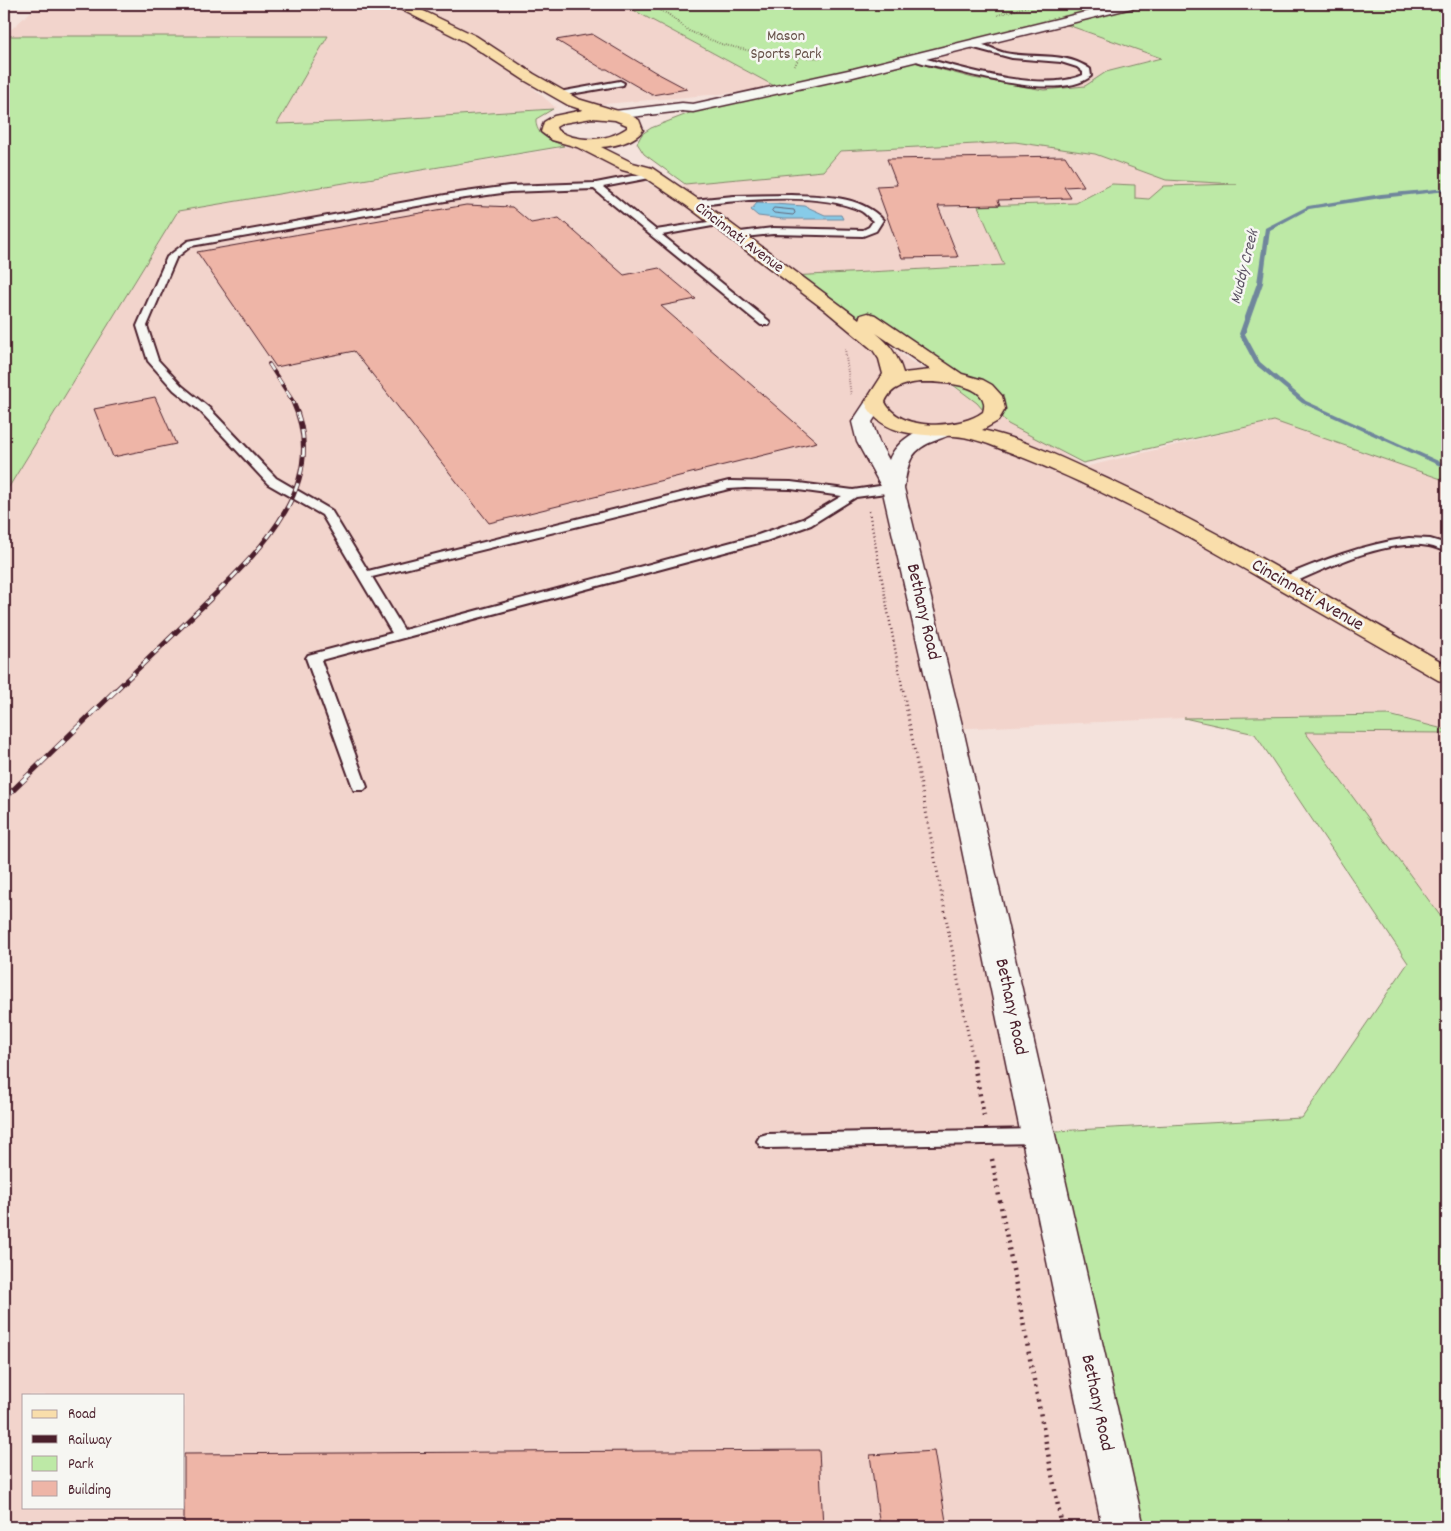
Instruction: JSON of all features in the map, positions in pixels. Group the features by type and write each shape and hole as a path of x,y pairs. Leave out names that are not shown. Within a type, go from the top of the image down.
{"main road":[{"path":"400,4 470,39 572,102 634,123 632,142"},
{"path":"693,108 632,142 581,143 559,138 549,132 549,126 559,119 586,114 611,115 682,107 693,108 915,58 1132,4"},
{"path":"529,77 530,83 550,98 559,109 559,119"},
{"name":"Cincinnati Avenue","path":"632,142 647,164 649,173"},
{"name":"Cincinnati Avenue","path":"581,143 628,167 649,173 692,202 832,306 880,346 889,359 893,374 889,384"},
{"name":"Cincinnati Avenue","path":"832,306 866,318 956,379 976,385 989,393 995,401 995,406 1015,427 1110,473 1163,505 1168,516"},
{"path":"956,379 919,376 900,379 877,393 875,402 880,412 898,423 924,430 948,430 978,425 990,418 995,406"},
{"name":"Bethany Road","path":"875,402 862,422 868,442 870,492 950,729 1123,1527"},
{"name":"Cincinnati Avenue","path":"948,430 995,439 1038,455 1168,516 1447,676"},
{"name":"Bethany Road","path":"870,492 896,462 904,448 921,437 948,430"}],"lane":[{"path":"915,58 988,75 1046,84 1076,82 1087,76 1087,71 1084,68 1074,63 1048,58 1014,56 970,44"},
{"path":"1003,61 1014,56"},
{"path":"988,75 996,68"},
{"path":"559,94 620,83"},
{"path":"401,636 366,575 327,514 272,481 204,410 178,388 153,361 142,326 172,258 188,244 198,242 451,197 509,189 596,186 649,173"},
{"path":"596,186 765,323"},
{"path":"692,202 750,198 814,198 858,207 869,211 878,220 877,226 864,233 773,231 736,235"},
{"path":"654,233 718,222"},
{"path":"366,575 729,485 762,483 870,492"},
{"path":"359,787 313,658 762,538 807,522 870,492"},
{"path":"1283,582 1382,545 1423,541 1447,548"},
{"path":"767,1141 1038,1136"}],"path":[{"path":"647,4 667,13 687,29 711,41 750,52 789,58 829,58"},
{"path":"992,18 1035,4"},
{"path":"840,344 846,350 851,398"},
{"path":"870,492 988,1137 1062,1527"}],"shaded area":[{"path":"39,4 400,4 423,14 487,4 622,4 780,89 592,105 580,103 553,87 539,75 497,56 556,108 365,121 277,124 327,36 4,36"},
{"path":"1059,22 1162,57 1106,72 1085,86 1044,90 973,78 905,60"},
{"path":"1015,142 1095,154 1166,180 1248,184 1149,199 1135,198 1135,185 1112,184 1076,203 978,206 1005,265 791,276 915,364 1085,467 1274,421 1447,481 1447,730 1390,714 1184,718 950,729 1123,1527 4,1527 4,495 178,211 578,145 654,187 689,201 667,186 823,171 840,151"},
{"path":"1305,732 1447,733 1447,925"}],"green space":[{"name":"Mason Sports Park","path":"622,4 1447,4 1447,481 1274,421 1083,463 1008,424 993,408 983,410 977,403 925,364 832,306 790,276 1004,265 978,206 1076,203 1112,184 1135,185 1135,198 1149,199 1164,186 1237,184 1166,180 1095,154 1015,142 840,151 823,171 685,184 644,154 637,143 642,134 651,128 700,109 768,96 780,89","holes":["1059,22 1161,58 1106,72 1085,86 1044,90 973,78 906,60"]},
{"path":"4,36 328,36 277,124 365,121 553,109 536,119 536,125 545,137 564,146 178,211 4,495"},
{"path":"1389,715 1447,730 1447,733 1305,732 1447,925 1447,1527 1122,1527 1037,1132 1302,1118 1408,963 1255,734 1184,718"}],"water":[{"path":"757,203 805,206 825,215 841,215 843,219 783,219 758,216 751,210"}],"building":[{"path":"592,34 687,89 652,95 607,69 603,69 556,40"},
{"path":"1065,156 1084,186 1064,187 1071,198 998,200 1000,205 938,206 958,257 902,258 876,186 897,185 887,159"},
{"path":"466,205 512,207 531,223 559,218 624,275 659,268 696,299 661,306 817,442 489,523 354,351 276,367 197,252"},
{"path":"155,397 176,444 113,457 94,409"},
{"path":"819,1450 823,1527 184,1527 185,1454"},
{"path":"934,1451 947,1527 880,1527 870,1455"}],"waterway":[{"name":"Muddy Creek","path":"1447,189 1381,196 1308,208 1267,229 1260,283 1242,334 1257,363 1304,402 1447,467"}],"railway":[{"path":"269,364 294,403"},
{"path":"115,691 243,566 282,517 295,491 303,463 302,433 293,402"},
{"path":"4,799 116,690"}]}
